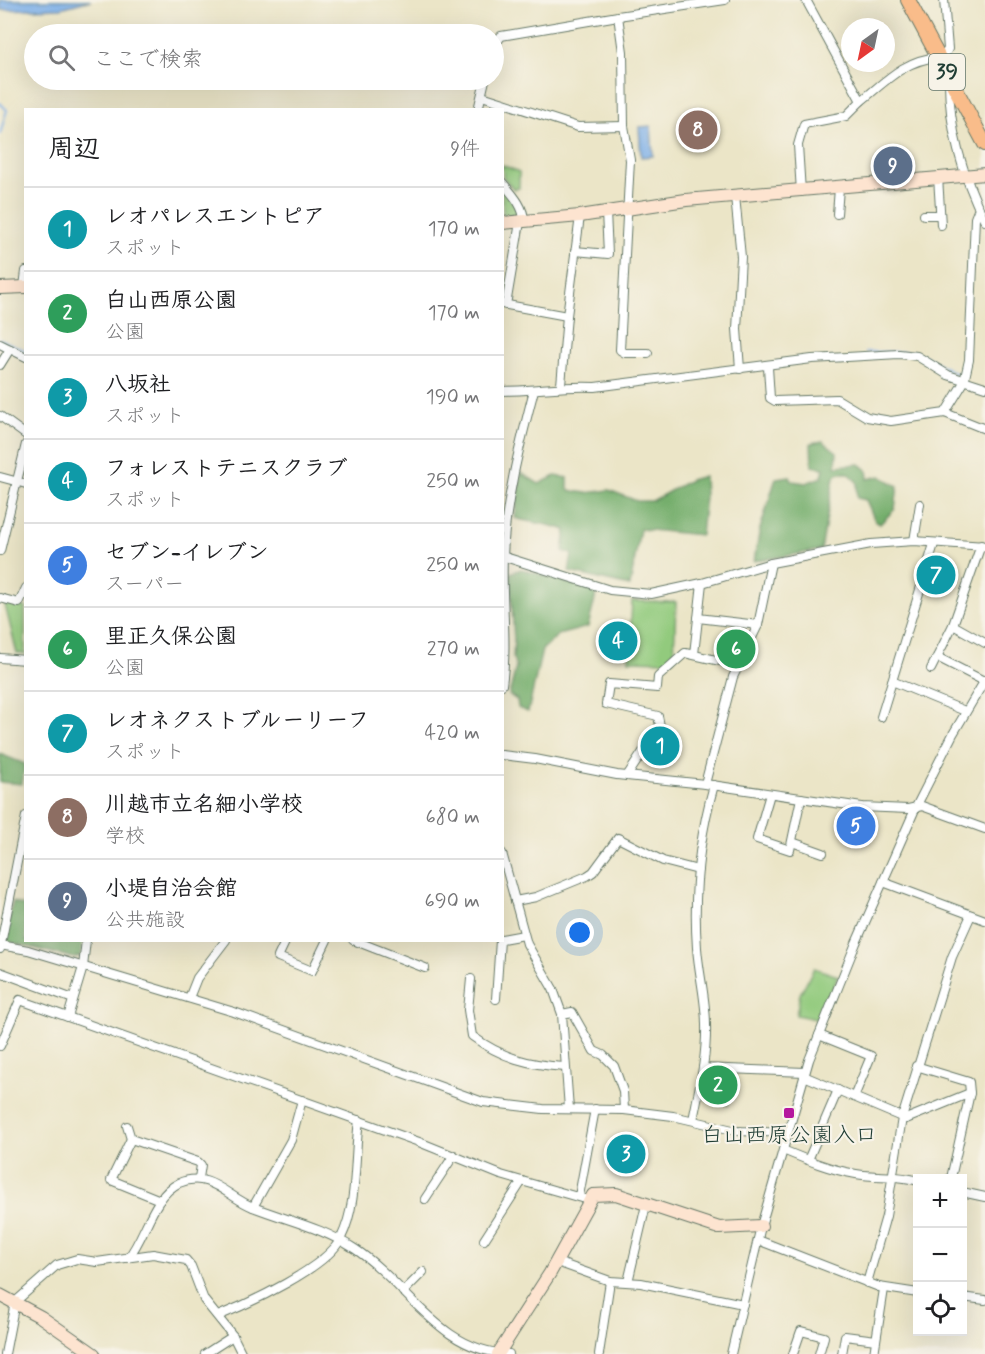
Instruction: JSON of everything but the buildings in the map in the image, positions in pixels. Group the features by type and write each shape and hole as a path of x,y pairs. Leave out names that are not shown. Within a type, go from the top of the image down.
{"main road":[{"name":"39","path":"908,0 985,144"}],"street":[{"path":"504,35 725,0"},
{"path":"806,0 861,101"},
{"path":"801,192 798,144 804,124 846,116 895,71 915,61 939,59 948,49 944,0"},
{"path":"618,16 623,52 624,126 630,160 620,350 625,353 648,353"},
{"path":"949,75 949,101 963,174 985,221"},
{"path":"479,108 484,90"},
{"path":"482,96 572,125 596,128 624,126"},
{"path":"504,223 580,216 735,196 801,192 963,174 985,174"},
{"path":"938,177 941,225"},
{"path":"504,185 521,208 522,222 505,304 567,316"},
{"path":"837,214 839,188"},
{"path":"735,196 741,257 737,329 740,369"},
{"path":"945,413 964,382 969,360 975,218 979,208"},
{"path":"575,251 608,254 606,212"},
{"path":"924,215 940,214"},
{"path":"561,386 567,316 580,216"},
{"path":"0,288 24,287"},
{"path":"0,344 24,356"},
{"path":"0,365 10,349"},
{"path":"504,391 561,386 595,387 834,357 898,354 917,356 964,382 985,387"},
{"path":"768,366 770,398 775,401 837,399 867,417 891,421 945,413 985,429"},
{"path":"504,541 507,493 534,390"},
{"path":"0,416 24,434"},
{"path":"0,548 21,482 24,459"},
{"path":"0,477 21,482"},
{"path":"914,542 920,504"},
{"path":"504,557 610,590 664,593 771,563 871,544 914,542 983,545 953,626 931,669"},
{"path":"881,717 934,544"},
{"path":"693,1120 703,1068 706,1025 697,946 698,870 702,827 709,785 738,665 758,625 771,563"},
{"path":"504,578 507,640 504,667"},
{"path":"694,654 702,583"},
{"path":"0,598 19,603 24,592"},
{"path":"698,618 758,625"},
{"path":"953,626 985,643"},
{"path":"627,776 660,726 658,716 606,704 609,684 657,688 658,677 685,653 738,665"},
{"path":"733,1353 761,1226 805,1074 819,1035 916,807 965,711 981,695 985,680 937,657"},
{"path":"0,658 24,660"},
{"path":"892,681 965,711"},
{"path":"504,756 627,776 709,785 862,807 922,806 985,829"},
{"path":"770,794 757,839 790,850 801,798"},
{"path":"24,826 0,947 84,967 189,998 363,1056 483,1102 520,1108 624,1110 693,1120 737,1131 788,1133"},
{"path":"515,901 536,897 587,876 593,872 618,838 663,861 698,870"},
{"path":"792,842 823,853"},
{"path":"504,860 524,935 553,989 562,1014 569,1109"},
{"path":"883,882 985,920"},
{"path":"867,1283 884,1225 902,1118 916,1066 952,957 971,915"},
{"path":"504,939 524,935"},
{"path":"68,1017 84,967 86,942"},
{"path":"189,998 197,978 224,942"},
{"path":"282,942 278,957 312,971 326,942"},
{"path":"357,942 425,968"},
{"path":"375,950 381,942"},
{"path":"496,999 501,942"},
{"path":"0,972 73,999"},
{"path":"471,979 468,1010 472,1036 506,1058 537,1065 565,1067"},
{"path":"0,1046 20,1000 359,1120 522,1181 584,1198 606,1193 719,1228 761,1226"},
{"path":"562,1014 572,1012 594,1051 603,1055 614,1066 623,1091 624,1110"},
{"path":"819,1035 871,1056 854,1097"},
{"path":"916,1066 969,1082 970,1093 952,1174"},
{"path":"703,1068 805,1074 902,1118 930,1111 970,1093"},
{"path":"808,1160 838,1090"},
{"path":"253,1207 291,1140 302,1100"},
{"path":"498,1354 557,1262 584,1198 595,1109"},
{"path":"218,1316 258,1299 294,1277 319,1260 340,1240 350,1209 359,1120"},
{"path":"127,1126 132,1139 111,1180 160,1200"},
{"path":"132,1139 198,1162 201,1165 199,1178"},
{"path":"783,1150 855,1174 893,1176 913,1180"},
{"path":"425,1200 454,1155"},
{"path":"128,1258 160,1200 177,1184 199,1178 215,1183 253,1207 313,1226 340,1240 375,1263 426,1317 451,1336 478,1348 498,1354 509,1354"},
{"path":"484,1240 522,1181"},
{"path":"967,1193 985,1197"},
{"path":"628,1282 646,1205"},
{"path":"758,1240 884,1289 913,1292"},
{"path":"5,1354 15,1302 57,1265 77,1259 97,1262 153,1254 186,1260 191,1266 204,1300 233,1336 242,1354"},
{"path":"557,1262 610,1281 628,1282 743,1304"},
{"path":"403,1292 423,1272"},
{"path":"599,1354 610,1281"},
{"path":"874,1354 884,1289"},
{"path":"0,1295 15,1302 94,1354"},
{"path":"967,1298 985,1300"},
{"path":"793,1354 801,1331 824,1337 819,1354"},
{"path":"206,1354 233,1336"},
{"path":"842,1354 845,1336 876,1340"}],"green space":[{"path":"504,166 519,172 519,188 513,189 504,178"},
{"path":"504,190 517,207 519,216 504,218"},
{"path":"823,441 837,452 836,466 860,464 867,470 868,479 880,476 898,486 895,509 880,524 875,521 866,500 857,498 857,482 848,473 839,473 834,477 821,550 754,561 760,529 776,478 790,476 792,481 806,483 822,477 824,468 812,466 811,443"},
{"path":"521,473 539,484 555,476 568,478 568,490 586,493 609,490 637,501 652,501 690,480 704,476 705,497 701,535 640,529 630,586 569,572 572,554 563,551 566,530 515,518"},
{"path":"521,569 597,591 588,627 558,635 542,650 528,712 518,708 517,700 509,695 516,667 513,658 510,573"},
{"path":"4,601 24,607 24,654 17,653"},
{"path":"632,601 676,602 674,658 670,661 629,660"},
{"path":"0,754 24,764 22,784 0,782"},
{"path":"13,902 24,906 24,942 83,942 81,956 74,958 6,941 4,935"},
{"path":"814,968 838,976 820,1020 796,1015 800,994"},
{"path":"706,1070 735,1072 728,1105 701,1097"}],"water":[{"path":"0,0 91,0 61,8 0,10"},
{"path":"651,126 653,156 641,157 639,127"}],"waterway":[{"path":"0,103 7,110 0,134"},
{"path":"0,339 24,350"},
{"path":"866,352 914,352"},
{"path":"922,355 957,374"}],"place":[{"name":"川越市立名細小学校","path":"698,130"},
{"name":"小堤自治会館","path":"893,166"},
{"name":"レオネクストブルーリーフ","path":"936,575"},
{"name":"フォレストテニスクラブ","path":"618,641"},
{"name":"里正久保公園","path":"736,649"},
{"name":"レオパレスエントピア","path":"660,746"},
{"name":"セブン-イレブン","path":"856,826"},
{"name":"白山西原公園","path":"718,1085"},
{"name":"白山西原公園入口","path":"789,1113"},
{"name":"八坂社","path":"626,1154"}]}
